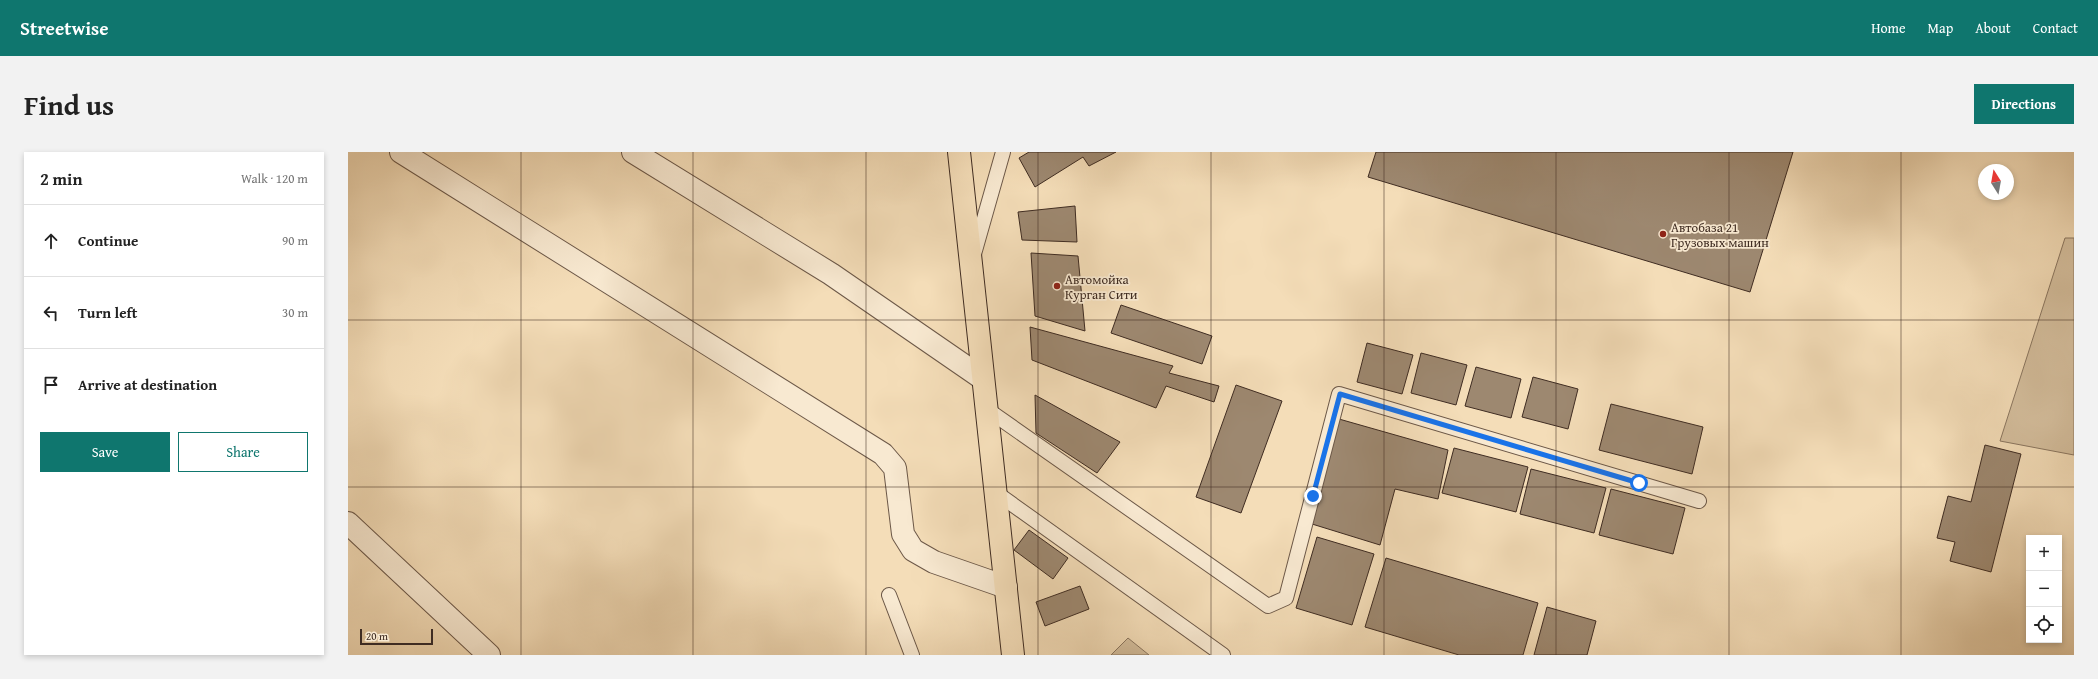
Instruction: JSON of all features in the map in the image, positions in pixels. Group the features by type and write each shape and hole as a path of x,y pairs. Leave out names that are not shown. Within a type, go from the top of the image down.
{"highway":[{"path":"959,152 985,408 1013,655"}],"street":[{"path":"401,152 883,454 895,468 903,534 913,550 934,562 1006,587"},
{"path":"633,152 831,274 982,378"},
{"path":"348,523 489,655"}],"lane":[{"path":"971,266 1003,152"},
{"path":"985,408 1268,606 1286,598 1340,394 1699,501"},
{"path":"995,492 1223,655"},
{"path":"889,595 912,655"}],"shaded area":[{"path":"2065,238 2074,238 2074,455 2000,441"},
{"path":"1128,638 1149,655 1111,655"}],"building":[{"path":"1029,152 1116,152 1089,166 1083,157 1035,187 1019,158"},
{"name":"Автобаза 21 Грузовых машин","path":"1376,152 1793,152 1750,292 1368,177"},
{"path":"1075,206 1077,242 1022,240 1018,212"},
{"name":"Автомойка Курган Сити","path":"1031,253 1078,256 1085,331 1035,316"},
{"path":"1121,305 1212,336 1202,364 1111,333"},
{"path":"1030,327 1173,366 1169,373 1219,386 1214,402 1166,386 1156,408 1032,360"},
{"path":"1367,343 1413,355 1402,394 1357,382"},
{"path":"1421,353 1467,365 1456,405 1411,393"},
{"path":"1476,367 1521,379 1511,418 1465,406"},
{"path":"1533,377 1578,389 1568,429 1522,417"},
{"path":"1236,385 1282,401 1241,513 1196,497"},
{"path":"1035,395 1120,442 1097,473 1036,433"},
{"path":"1611,404 1703,427 1692,474 1599,450"},
{"path":"1339,419 1448,450 1438,499 1395,489 1380,545 1312,524"},
{"path":"1985,445 2021,454 1991,572 1950,561 1955,542 1937,538 1948,496 1971,502"},
{"path":"1454,448 1528,467 1516,512 1442,493"},
{"path":"1531,469 1606,488 1594,533 1520,514"},
{"path":"1611,489 1685,508 1673,554 1599,535"},
{"path":"1029,530 1068,558 1053,579 1014,550"},
{"path":"1317,537 1374,554 1352,625 1296,608"},
{"path":"1386,558 1538,603 1523,655 1459,655 1365,627"},
{"path":"1080,586 1089,609 1045,626 1036,602"},
{"path":"1547,607 1596,621 1587,655 1534,655"}],"place":[{"name":"Автобаза 21 Грузовых машин","path":"1663,234"},
{"name":"Автомойка Курган Сити","path":"1057,286"}],"route":[{"path":"1313,496 1340,394 1639,483"}]}
